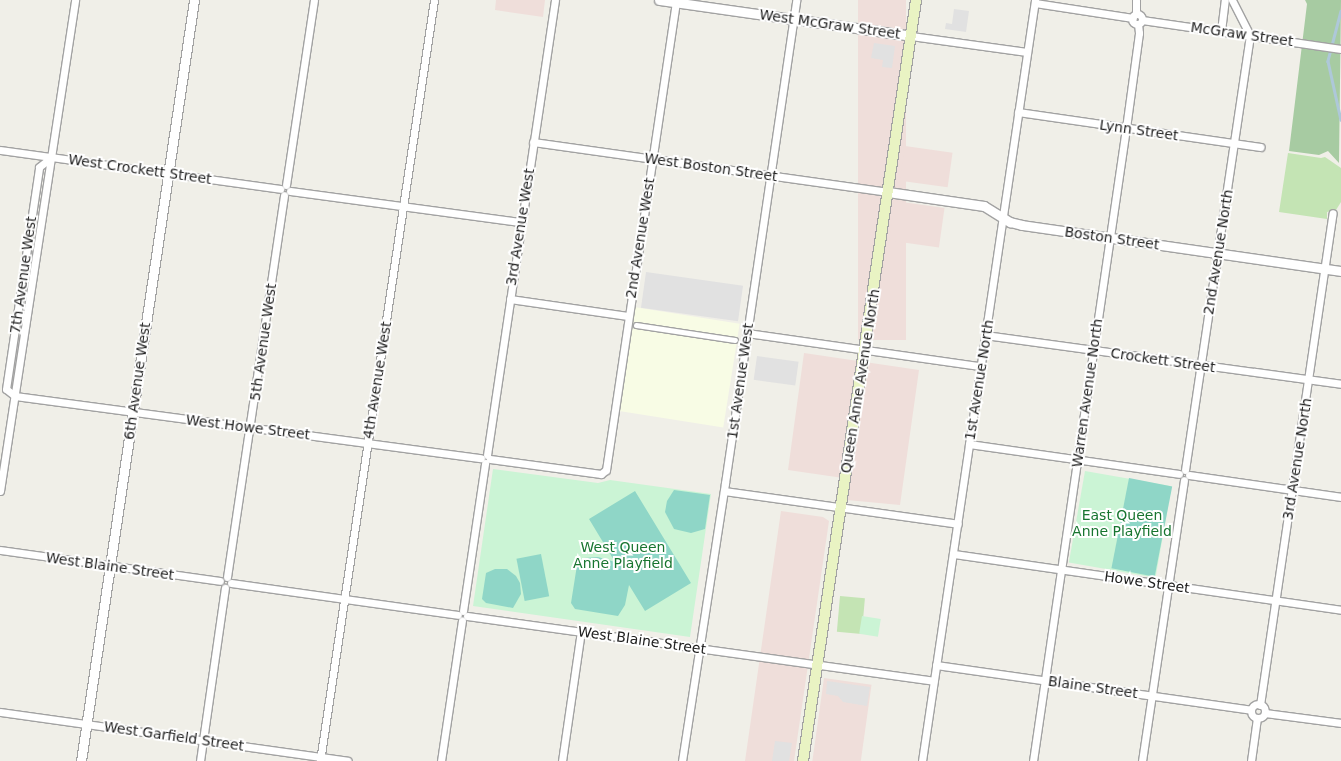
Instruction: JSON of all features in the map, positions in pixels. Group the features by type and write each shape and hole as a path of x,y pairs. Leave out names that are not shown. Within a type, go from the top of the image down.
{"main road":[{"name":"Queen Anne Avenue North","path":"803,761 866,350 916,0"}],"street":[{"name":"7th Avenue West","path":"0,491 75,0"},
{"name":"6th Avenue West","path":"81,761 194,0"},
{"name":"5th Avenue West","path":"200,761 314,0"},
{"name":"4th Avenue West","path":"320,759 434,0"},
{"name":"3rd Avenue West","path":"441,761 520,222 555,0"},
{"name":"West McGraw Street","path":"660,0 911,36"},
{"name":"1st Avenue West","path":"682,761 796,0"},
{"name":"Warren Avenue North","path":"1033,761 1139,33 1136,0"},
{"path":"1221,31 1225,0"},
{"path":"1232,0 1250,34"},
{"name":"2nd Avenue West","path":"604,474 607,466 676,1"},
{"name":"McGraw Street","path":"1035,2 1341,49"},
{"name":"1st Avenue North","path":"922,761 1035,2"},
{"name":"2nd Avenue North","path":"1142,761 1250,34"},
{"path":"911,36 1027,52"},
{"name":"Lynn Street","path":"1018,112 1260,146"},
{"name":"West Boston Street","path":"533,142 888,192"},
{"name":"West Crockett Street","path":"0,150 520,222"},
{"name":"7th Avenue West","path":"15,396 6,389 39,167 52,157"},
{"name":"Boston Street","path":"888,192 977,204 990,208 1003,217 1022,225 1341,271"},
{"name":"3rd Avenue North","path":"1260,705 1333,213"},
{"path":"510,299 628,316"},
{"path":"636,325 735,340"},
{"path":"747,333 980,366"},
{"name":"Crockett Street","path":"985,335 1341,384"},
{"name":"West Howe Street","path":"15,396 604,474"},
{"path":"969,444 1341,497"},
{"path":"724,490 958,524"},
{"name":"West Blaine Street","path":"0,550 817,665"},
{"name":"Howe Street","path":"954,554 1341,610"},
{"path":"562,761 581,631"},
{"path":"817,665 933,681"},
{"name":"Blaine Street","path":"936,665 1251,710"},
{"path":"1255,705 1260,705 1264,707 1265,713 1261,718 1257,718 1253,716 1251,710 1255,705"},
{"name":"West Garfield Street","path":"0,712 203,740 320,759 348,761"},
{"path":"1265,713 1341,723"},
{"path":"1251,761 1257,718"}],"shaded area":[{"path":"496,0 545,0 543,17 495,10"},
{"path":"858,0 906,0 906,340 858,340"},
{"path":"954,9 969,11 966,32 945,29 946,23 952,24"},
{"path":"874,43 895,46 892,68 882,67 883,60 871,58"},
{"path":"905,146 953,153 948,187 900,181"},
{"path":"895,201 945,208 939,248 889,241"},
{"path":"646,272 743,286 738,321 641,308"},
{"path":"634,307 740,324 723,427 618,411"},
{"path":"804,353 919,370 900,505 847,500 850,479 788,470"},
{"path":"757,356 799,362 795,386 754,380"},
{"path":"781,511 823,517 829,521 794,761 745,761"},
{"path":"824,678 872,685 861,761 812,761"},
{"path":"827,681 870,687 867,706 843,702 838,696 826,694"},
{"path":"775,741 792,743 789,761 772,761"}],"green space":[{"path":"1305,0 1341,0 1339,163 1328,151 1319,155 1289,151 1307,4"},
{"path":"1288,153 1325,157 1341,168 1341,202 1336,210 1327,212 1327,219 1279,212"},
{"name":"West Queen Anne Playfield","path":"493,469 598,483 610,480 711,494 690,637 473,606"},
{"name":"East Queen Anne Playfield","path":"1085,471 1172,486 1156,578 1069,563"},
{"path":"1129,478 1172,486 1155,577 1111,568"},
{"path":"674,490 710,495 705,529 691,533 674,529 665,512 667,501"},
{"path":"635,491 691,583 645,611 629,585 625,605 618,616 575,609 571,603 577,565 584,558 598,557 615,562 589,519"},
{"path":"541,554 549,596 525,601 516,559"},
{"path":"495,569 507,569 516,576 520,583 521,594 513,608 486,603 482,599 486,573"},
{"path":"840,596 865,598 862,634 837,632"},
{"path":"862,616 881,619 878,637 859,634"}],"waterway":[{"path":"1341,11 1328,61 1341,120"}]}
